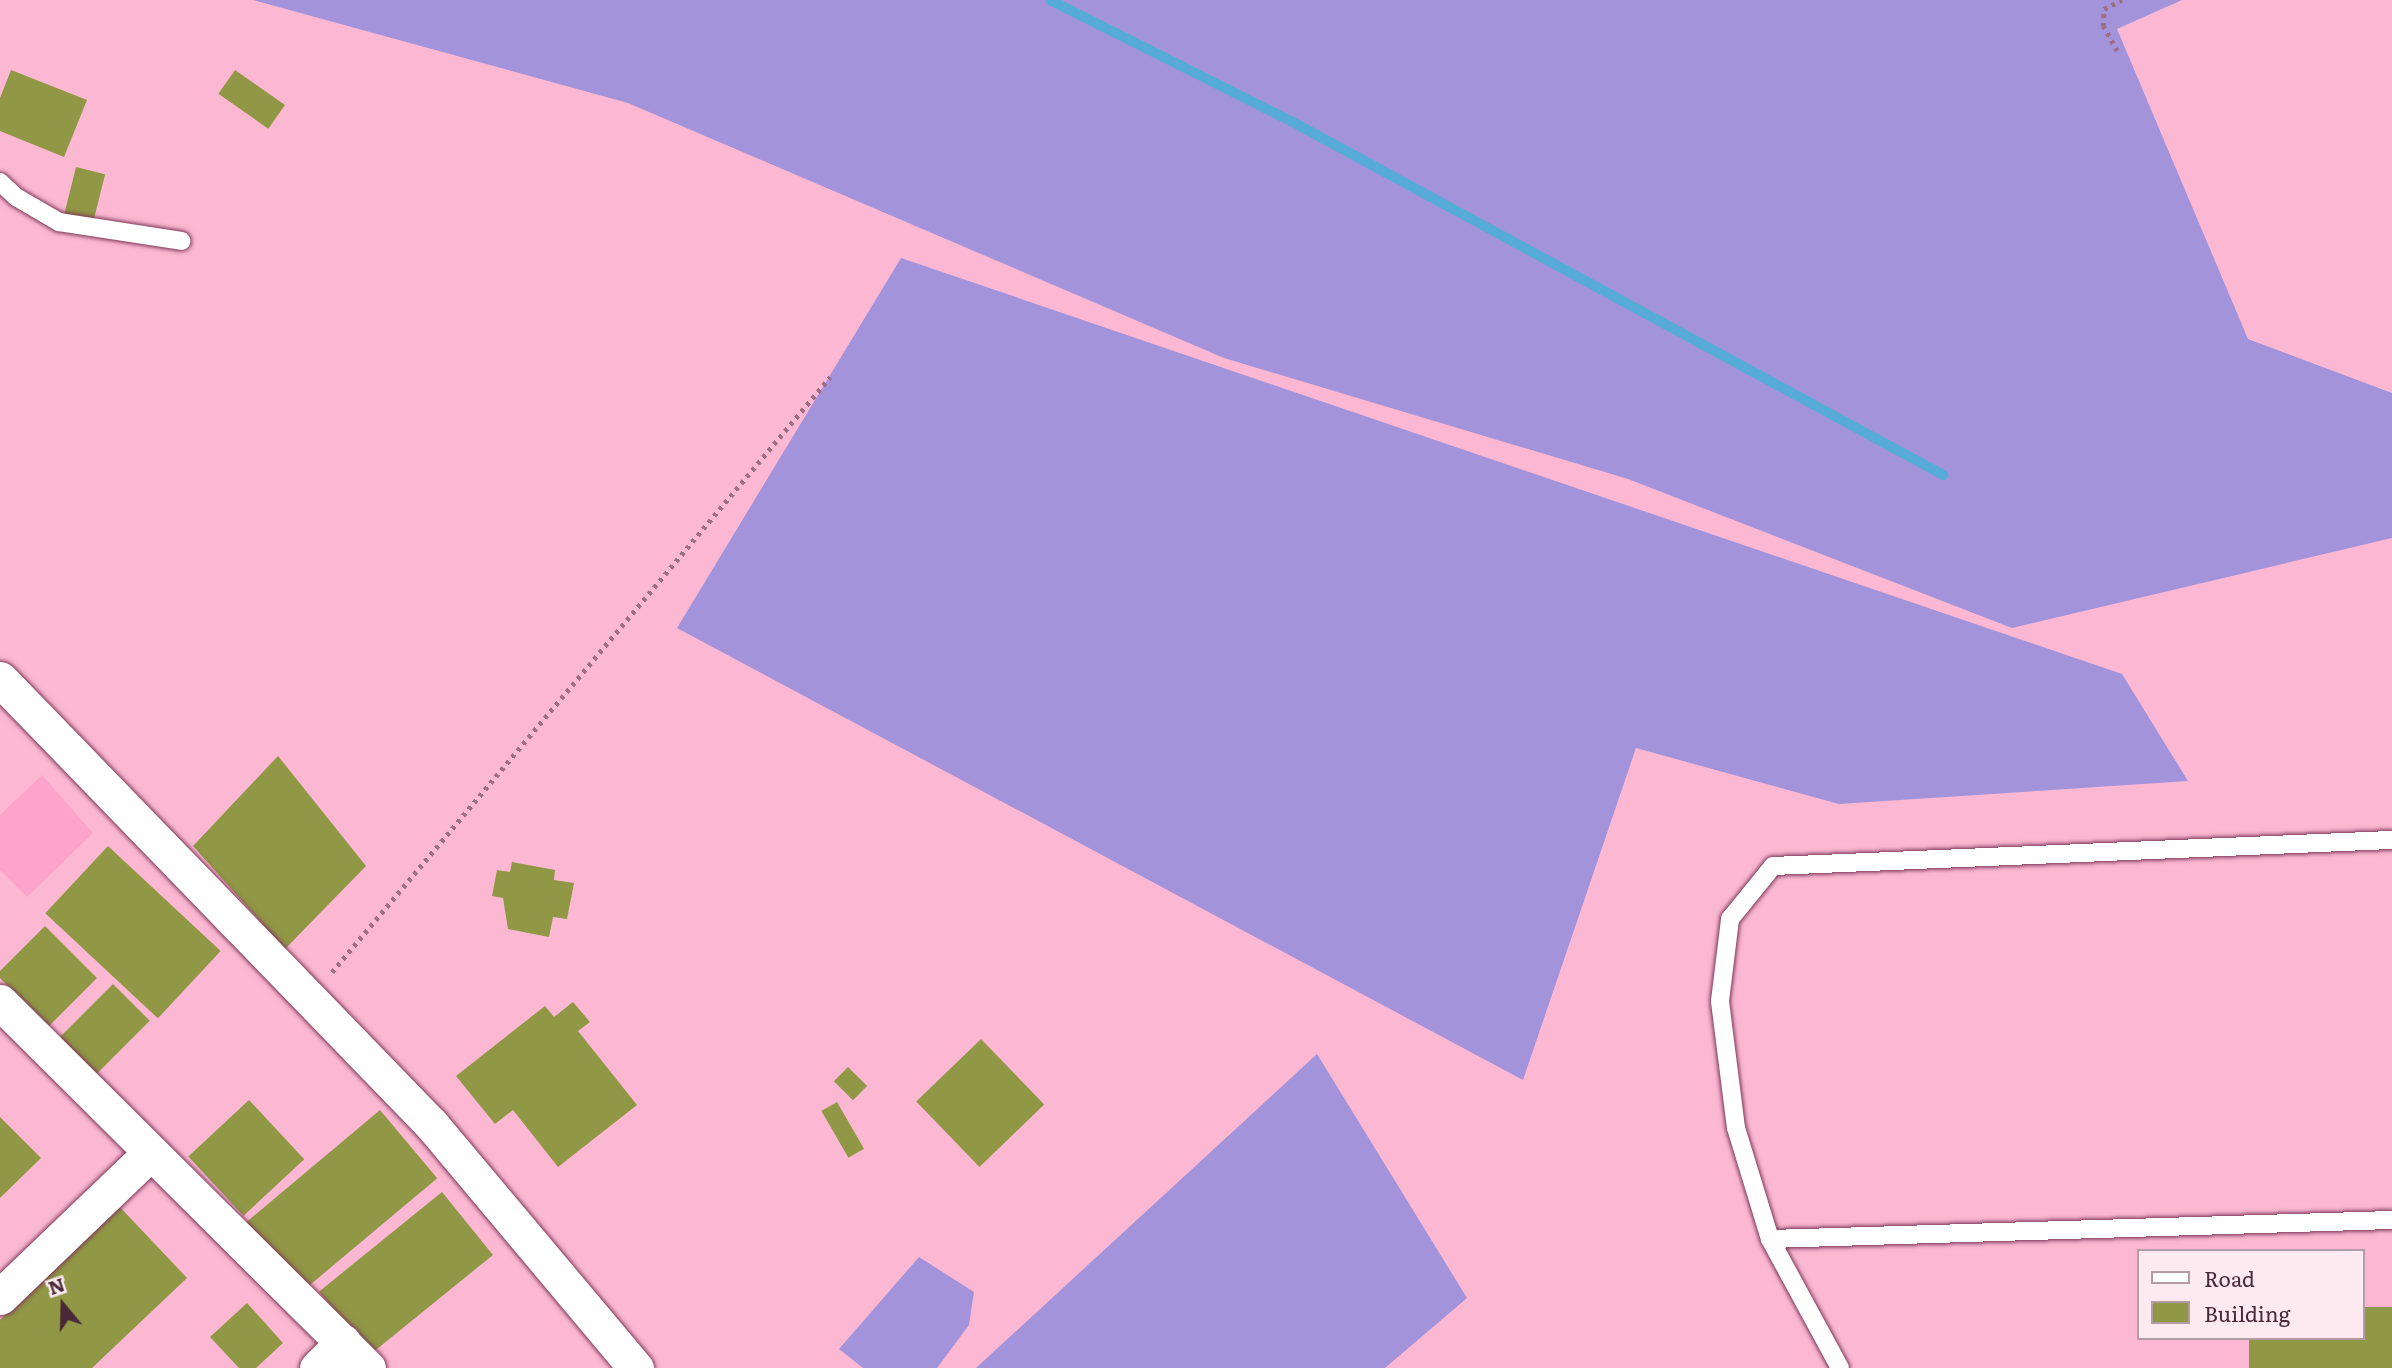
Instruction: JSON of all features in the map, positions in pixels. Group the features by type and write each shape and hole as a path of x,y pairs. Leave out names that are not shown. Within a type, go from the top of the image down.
{"street":[{"path":"0,679 431,1124 636,1368"},
{"path":"0,1002 368,1368"},
{"path":"0,1297 151,1152"},
{"path":"317,1368 344,1342"}],"lane":[{"path":"0,182 16,197 59,222 182,241"},
{"path":"1840,1368 1770,1239 1736,1128 1720,1001 1730,919 1773,866 2392,840"},
{"path":"1770,1239 2392,1220"}],"path":[{"path":"2117,51 2103,26 2105,9 2122,0"},
{"path":"309,998 830,377"}],"shaded area":[{"path":"253,0 2182,0 2117,29 2248,339 2392,393 2392,538 2012,628 1628,479 1224,358 628,103"},
{"path":"901,258 2122,674 2188,781 1839,804 1636,748 1523,1080 677,628"},
{"path":"42,775 93,833 27,897 0,870 0,815"},
{"path":"1317,1054 1467,1298 1385,1368 976,1368"},
{"path":"919,1257 974,1292 969,1325 937,1368 863,1368 839,1349"}],"building":[{"path":"11,70 87,100 64,157 0,131 0,98"},
{"path":"235,70 285,105 268,129 218,94"},
{"path":"76,167 105,174 93,224 64,216"},
{"path":"278,756 366,866 285,949 193,846"},
{"path":"108,846 221,951 158,1018 45,913"},
{"path":"512,862 555,870 554,880 574,883 567,919 553,917 549,937 508,929 503,898 492,896 497,870 510,872"},
{"path":"45,926 97,978 49,1026 0,978 0,971"},
{"path":"113,984 150,1021 95,1076 58,1039"},
{"path":"573,1002 590,1022 578,1031 637,1105 558,1167 513,1110 495,1124 456,1076 545,1006 554,1017"},
{"path":"981,1039 1044,1104 979,1167 916,1102"},
{"path":"848,1067 867,1086 853,1100 834,1081"},
{"path":"249,1100 304,1159 244,1216 188,1157"},
{"path":"837,1102 864,1149 848,1158 821,1111"},
{"path":"380,1110 437,1178 302,1291 245,1223"},
{"path":"0,1117 41,1158 0,1198"},
{"path":"442,1192 493,1255 370,1354 319,1291"},
{"path":"118,1205 187,1278 92,1368 0,1368 0,1320"},
{"path":"247,1303 283,1343 256,1368 239,1368 210,1337"},
{"path":"2364,1307 2392,1307 2392,1368 2249,1368 2249,1340 2364,1340"}],"waterway":[{"path":"1050,0 1300,126 1943,475"}]}
